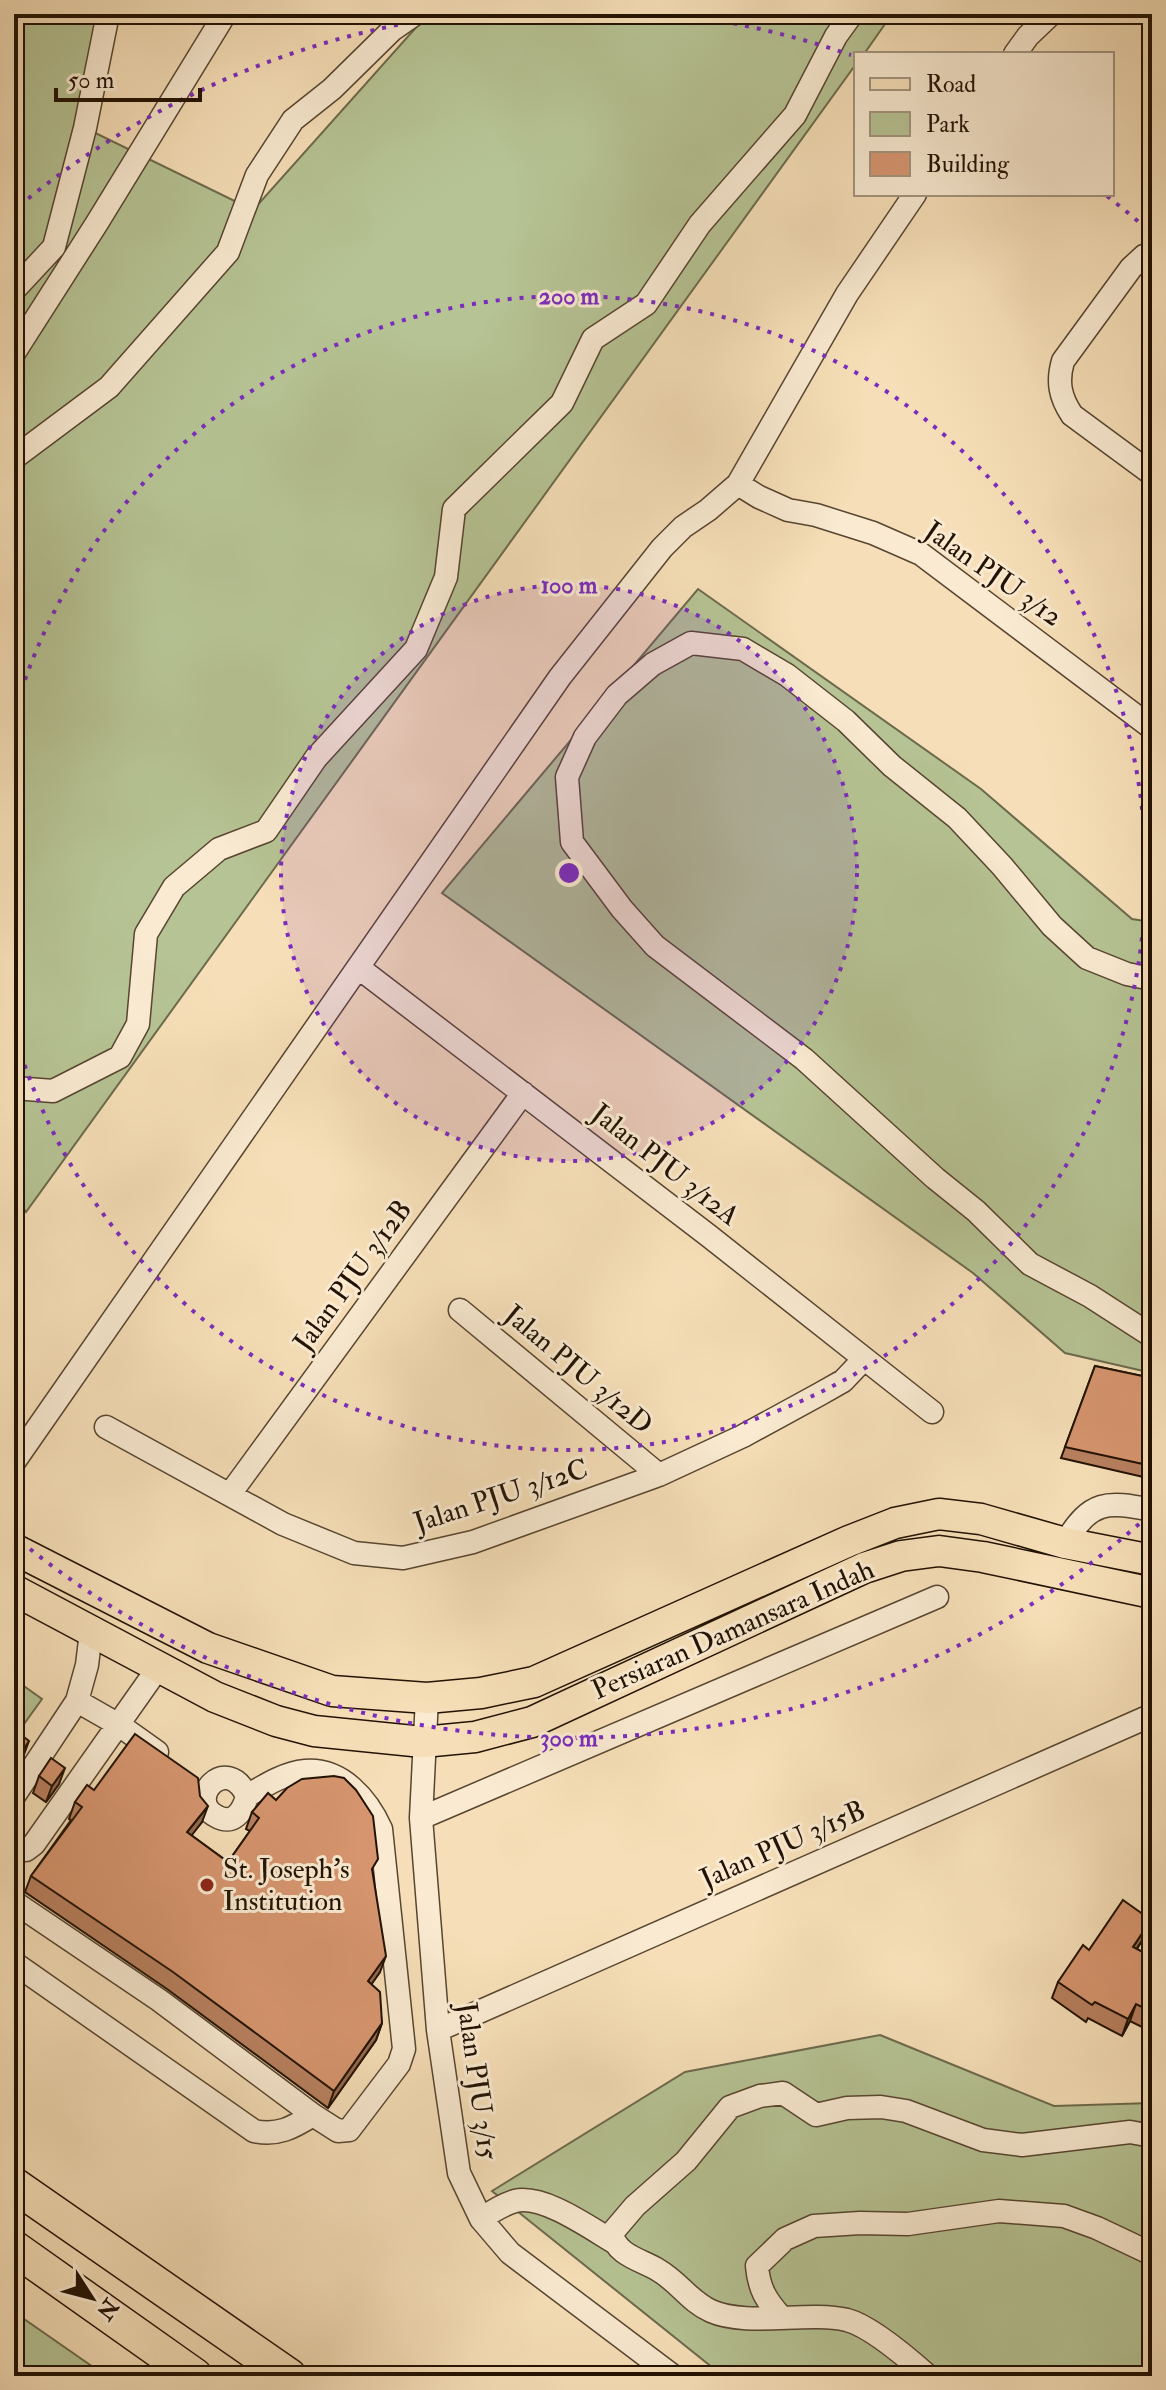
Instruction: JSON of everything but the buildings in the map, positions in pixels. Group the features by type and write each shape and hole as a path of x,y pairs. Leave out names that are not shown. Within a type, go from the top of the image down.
{"highway":[{"path":"14,2185 289,2376"},
{"path":"14,2248 195,2376"}],"main road":[{"name":"Persiaran Damansara Indah","path":"14,1549 208,1648 332,1691 427,1698 481,1693 534,1682 895,1523 939,1514 981,1519 1065,1543 1152,1560"},
{"name":"Persiaran Damansara Indah","path":"14,1590 215,1697 276,1721 314,1731 423,1742 475,1737 532,1722 864,1568 901,1556 939,1551 968,1555 1152,1593"}],"street":[{"path":"14,290 54,247 85,128 108,14"},
{"path":"14,353 81,250 225,14"},
{"path":"14,458 109,387 228,252 257,175 293,120 332,89 392,30 415,14"},
{"path":"14,1088 53,1091 120,1057 138,1024 146,934 174,887 219,849 266,831 316,758 416,649 446,577 454,509 562,403 593,339 646,304 700,224 795,115 836,36 852,14"},
{"path":"1016,52 1051,14"},
{"path":"14,1462 560,677 662,548 683,527 738,484 847,294 914,196"},
{"path":"1152,254 1144,256 1131,268 1063,361 1059,375 1064,403 1072,415 1152,474"},
{"name":"Jalan PJU 3/12","path":"738,484 788,510 816,515 873,533 921,554 1152,728"},
{"path":"1152,979 1127,974 1087,958 1052,926 957,818 892,766 835,712 787,675 743,649 691,643 653,664 617,695 585,737 567,777 572,842 622,909 655,946 804,1059 935,1178 976,1211 1030,1264 1090,1296 1152,1336"},
{"name":"Jalan PJU 3/12A","path":"359,968 709,1236 932,1412"},
{"name":"Jalan PJU 3/12B","path":"230,1494 523,1093"},
{"name":"Jalan PJU 3/12D","path":"460,1310 659,1475"},
{"name":"Jalan PJU 3/12C","path":"106,1427 283,1524 354,1553 403,1558 473,1542 659,1475 743,1436 820,1394 843,1381 863,1360"},
{"path":"1065,1543 1084,1515 1096,1507 1113,1504 1152,1510"},
{"path":"421,1818 937,1597"},
{"path":"14,1796 77,1701 87,1665 91,1632"},
{"path":"14,1850 26,1850 34,1844 158,1668"},
{"name":"Jalan PJU 3/15","path":"427,1698 421,1818 438,2030 459,2173 481,2219 510,2253 673,2376"},
{"path":"77,1701 119,1725 169,1761"},
{"name":"Jalan PJU 3/15B","path":"438,2030 1152,1715"},
{"path":"14,1902 159,2000 313,2115 338,2131 349,2130 399,2064 404,2049 381,1829 371,1808 357,1791 318,1772 304,1771 276,1779 247,1796 244,1809 234,1818 221,1819 210,1813 200,1784 230,1778 241,1784 247,1796"},
{"path":"14,1963 254,2131 270,2134 289,2130 313,2115"},
{"path":"614,2242 612,2233 624,2219 686,2161 730,2107 760,2096 783,2093 816,2115 847,2108 881,2107 906,2111 983,2140 1022,2145 1130,2132 1152,2136"},
{"path":"481,2219 495,2209 518,2200 563,2211 614,2242 626,2254 658,2270 679,2285 691,2300 715,2313 849,2321 903,2353 928,2376"},
{"path":"781,2317 764,2297 757,2266 785,2239 814,2226 908,2224 999,2211 1038,2214 1075,2220 1152,2254"}],"green space":[{"path":"14,14 117,14 85,128 253,210 428,14 892,14 865,52 854,52 854,67 26,1212 14,1195"},
{"path":"698,589 981,789 1132,919 1152,922 1152,1373 1065,1353 973,1273 442,893"},
{"path":"14,1679 42,1699 14,1738"},
{"path":"880,2035 1054,2106 1152,2103 1152,2376 723,2376 492,2191 685,2072"},
{"path":"14,2312 106,2376 14,2376"}],"place":[{"name":"St. Joseph's Institution","path":"207,1885"}]}
